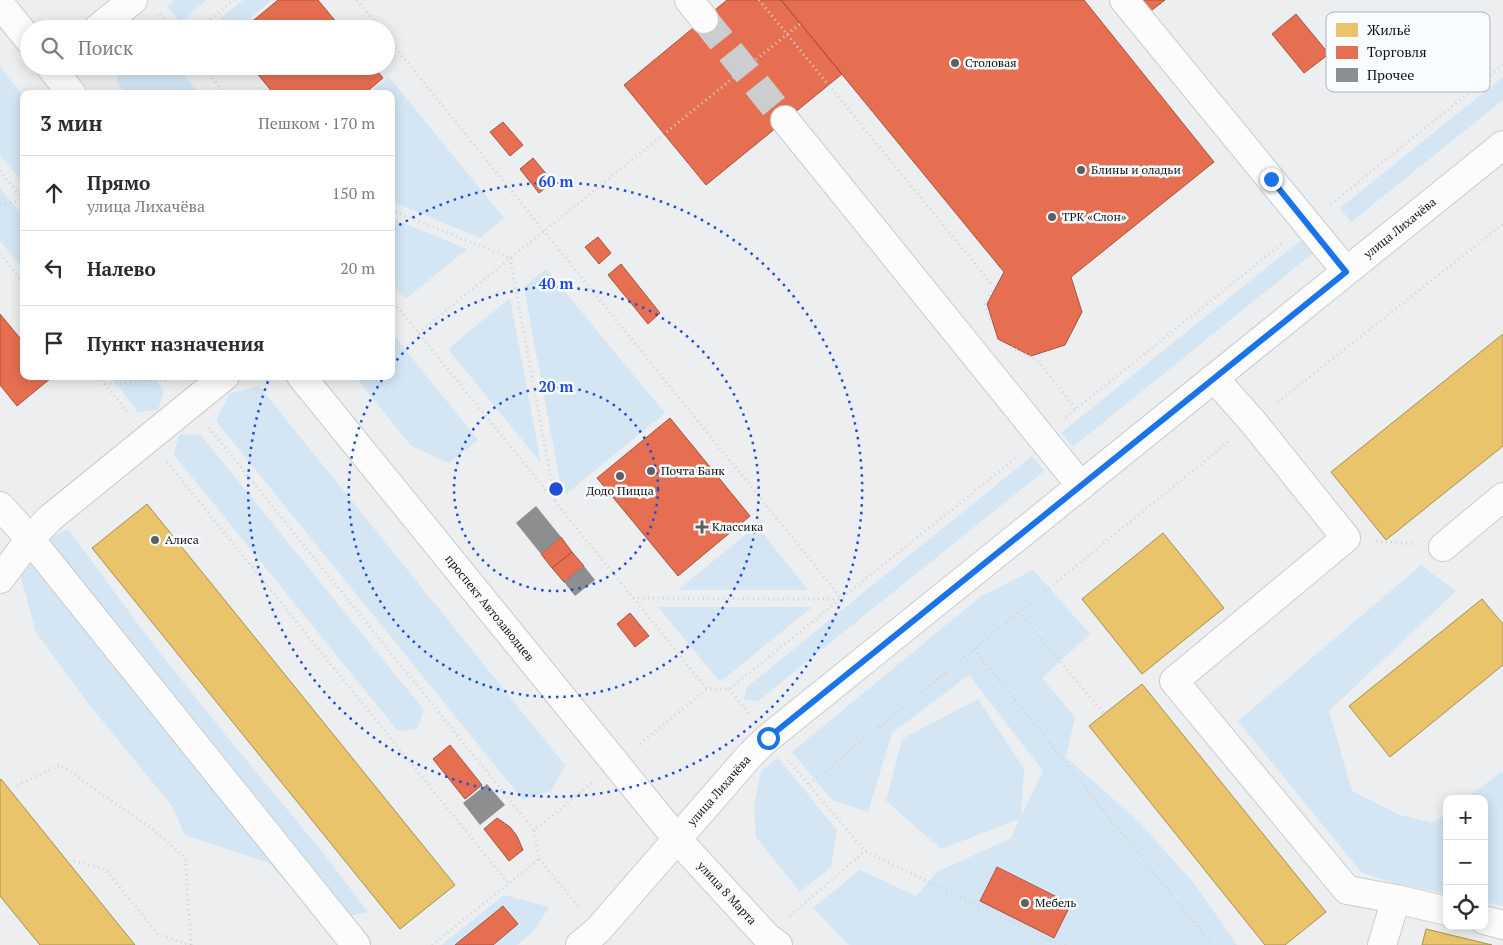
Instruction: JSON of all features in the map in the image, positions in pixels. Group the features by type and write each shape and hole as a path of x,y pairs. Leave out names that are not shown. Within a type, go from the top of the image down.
{"main road":[{"path":"108,20 133,0"},
{"path":"1124,0 1346,272"},
{"path":"0,4 20,29"},
{"path":"58,75 69,90"},
{"path":"785,120 1081,486"},
{"name":"улица Лихачёва","path":"589,938 751,754 768,738 1503,144"},
{"path":"1214,378 1253,422 1346,538 1174,681 1347,890 1443,910"},
{"path":"0,579 49,519 220,380"},
{"name":"проспект Автозаводцев","path":"304,380 677,839"},
{"path":"1443,547 1503,497"},
{"path":"0,506 30,540 356,945"},
{"name":"улица 8 Марта","path":"677,839 772,941"},
{"path":"1382,945 1396,899"},
{"path":"1488,921 1503,925"}],"path":[{"path":"210,20 234,0"},
{"path":"357,0 374,20"},
{"path":"759,0 994,287 985,304 994,331"},
{"path":"418,333 800,24"},
{"path":"395,47 842,599"},
{"path":"1490,75 1503,65"},
{"path":"209,75 222,90"},
{"path":"534,830 707,690 729,689 1470,92"},
{"path":"0,171 20,195"},
{"path":"0,205 20,201"},
{"path":"395,212 510,258"},
{"path":"809,784 1253,422 1503,224"},
{"path":"0,254 20,279"},
{"path":"510,258 555,502"},
{"path":"395,304 707,690"},
{"path":"1005,344 1037,360 1076,409"},
{"path":"101,380 508,883"},
{"path":"104,384 170,380 534,830 539,859 589,938"},
{"path":"1346,538 1443,547"},
{"path":"633,598 842,599"},
{"path":"1019,612 1104,714"},
{"path":"974,649 1212,945"},
{"path":"729,689 768,738 865,851 1048,940 1067,945"},
{"path":"17,785 60,765 151,828 185,857 191,945 159,935 105,868 74,861"},
{"path":"772,941 865,851"},
{"path":"432,945 539,859"}],"shaded area":[{"path":"174,0 207,0 182,20 178,20 167,6"},
{"path":"243,0 272,0 247,20 219,20"},
{"path":"0,67 20,92 20,179 0,155"},
{"path":"118,75 184,75 196,90 123,90 117,83"},
{"path":"389,77 504,218 480,238 395,203 395,90 373,90"},
{"path":"1503,77 1503,100 1351,222 1340,208 1484,92 1490,92 1490,87"},
{"path":"0,188 20,212 20,265 0,241"},
{"path":"395,220 467,249 406,299 395,286"},
{"path":"1301,240 1312,254 1073,447 1061,433"},
{"path":"546,269 665,413 566,494 561,488 524,287"},
{"path":"510,298 541,463 448,349"},
{"path":"395,337 478,440 449,463 411,446 358,380 395,380"},
{"path":"113,380 156,380 164,391 158,410 138,412"},
{"path":"259,386 565,765 551,791 523,800 216,421 229,394"},
{"path":"200,434 424,710 417,729 398,731 174,455 179,435"},
{"path":"1032,456 1044,471 758,701 744,700 747,687"},
{"path":"756,526 808,590 678,590"},
{"path":"68,529 149,639 324,854 368,912 321,922 269,863 185,835 172,806 87,702 36,632 20,575 51,537"},
{"path":"1421,565 1456,591 1329,711 1352,791 1400,815 1433,823 1443,816 1443,893 1397,884 1362,873 1238,721"},
{"path":"1033,570 1090,634 1042,678 1075,717 1066,757 1139,822 1193,882 1237,945 849,945 813,908 860,870 916,896 937,872 1011,838 1019,819 941,849 886,801 902,739 978,699 1024,769 1021,817 1043,771 969,675 892,733 868,812 832,800 792,752 980,597"},
{"path":"658,607 812,607 720,682"},
{"path":"778,758 837,830 831,867 800,892 756,837 754,804 761,771"},
{"path":"1501,772 1503,773 1503,906 1488,903 1488,795 1471,795"},
{"path":"504,895 549,907 533,932 517,945 442,945"}],"building: Жильё":[{"path":"1503,334 1503,446 1386,540 1331,472"},
{"path":"147,504 455,885 400,929 92,548"},
{"path":"1163,533 1224,608 1142,674 1082,599"},
{"path":"1482,599 1503,624 1503,665 1390,757 1349,706"},
{"path":"1142,684 1326,912 1285,945 1265,945 1089,726"},
{"path":"1,779 135,945 40,945 0,896"},
{"path":"1426,929 1492,945 1422,945"}],"building: Торговля":[{"path":"278,0 318,0 335,20 254,20"},
{"path":"727,0 781,0 842,74 706,185 624,85"},
{"name":"ТРК «Слон»","path":"781,0 1084,0 1214,162 1071,277 1082,312 1065,345 1031,356 998,339 987,304 1004,272"},
{"path":"1136,0 1165,0 1147,14"},
{"path":"1296,14 1326,50 1326,56 1304,73 1272,34"},
{"path":"258,75 380,75 383,78 369,90 271,90"},
{"path":"503,122 523,145 510,156 490,132"},
{"path":"533,158 553,182 539,193 520,169"},
{"path":"598,237 611,253 599,264 585,247"},
{"path":"621,264 660,313 648,324 608,275"},
{"path":"0,314 20,338 20,380 49,380 17,406 0,385"},
{"path":"670,418 750,516 678,576 597,478"},
{"path":"561,537 572,552 552,568 541,554"},
{"path":"572,552 584,566 564,582 552,568"},
{"path":"630,613 649,636 635,647 617,624"},
{"path":"450,745 482,785 465,799 433,759"},
{"path":"497,818 510,827 517,836 523,850 509,861 484,829"},
{"name":"Мебель","path":"997,867 1071,904 1054,938 980,901"},
{"path":"503,906 518,924 493,945 455,945"}],"building: Прочее":[{"path":"536,506 561,537 541,554 516,523"},
{"path":"584,566 595,580 575,596 564,582"},
{"path":"487,784 505,805 480,825 463,803"}],"tunnel":[{"path":"704,19 785,120"}],"place":[{"name":"Столовая","path":"955,63"},
{"name":"Блины и оладьи","path":"1081,170"},
{"name":"ТРК «Слон»","path":"1052,217"},
{"name":"Почта Банк","path":"651,471"},
{"name":"Додо Пицца","path":"620,476"},
{"name":"Классика","path":"702,527"},
{"name":"Алиса","path":"155,540"},
{"name":"Мебель","path":"1025,903"}],"route":[{"path":"768,738 1346,272 1271,179"}]}
